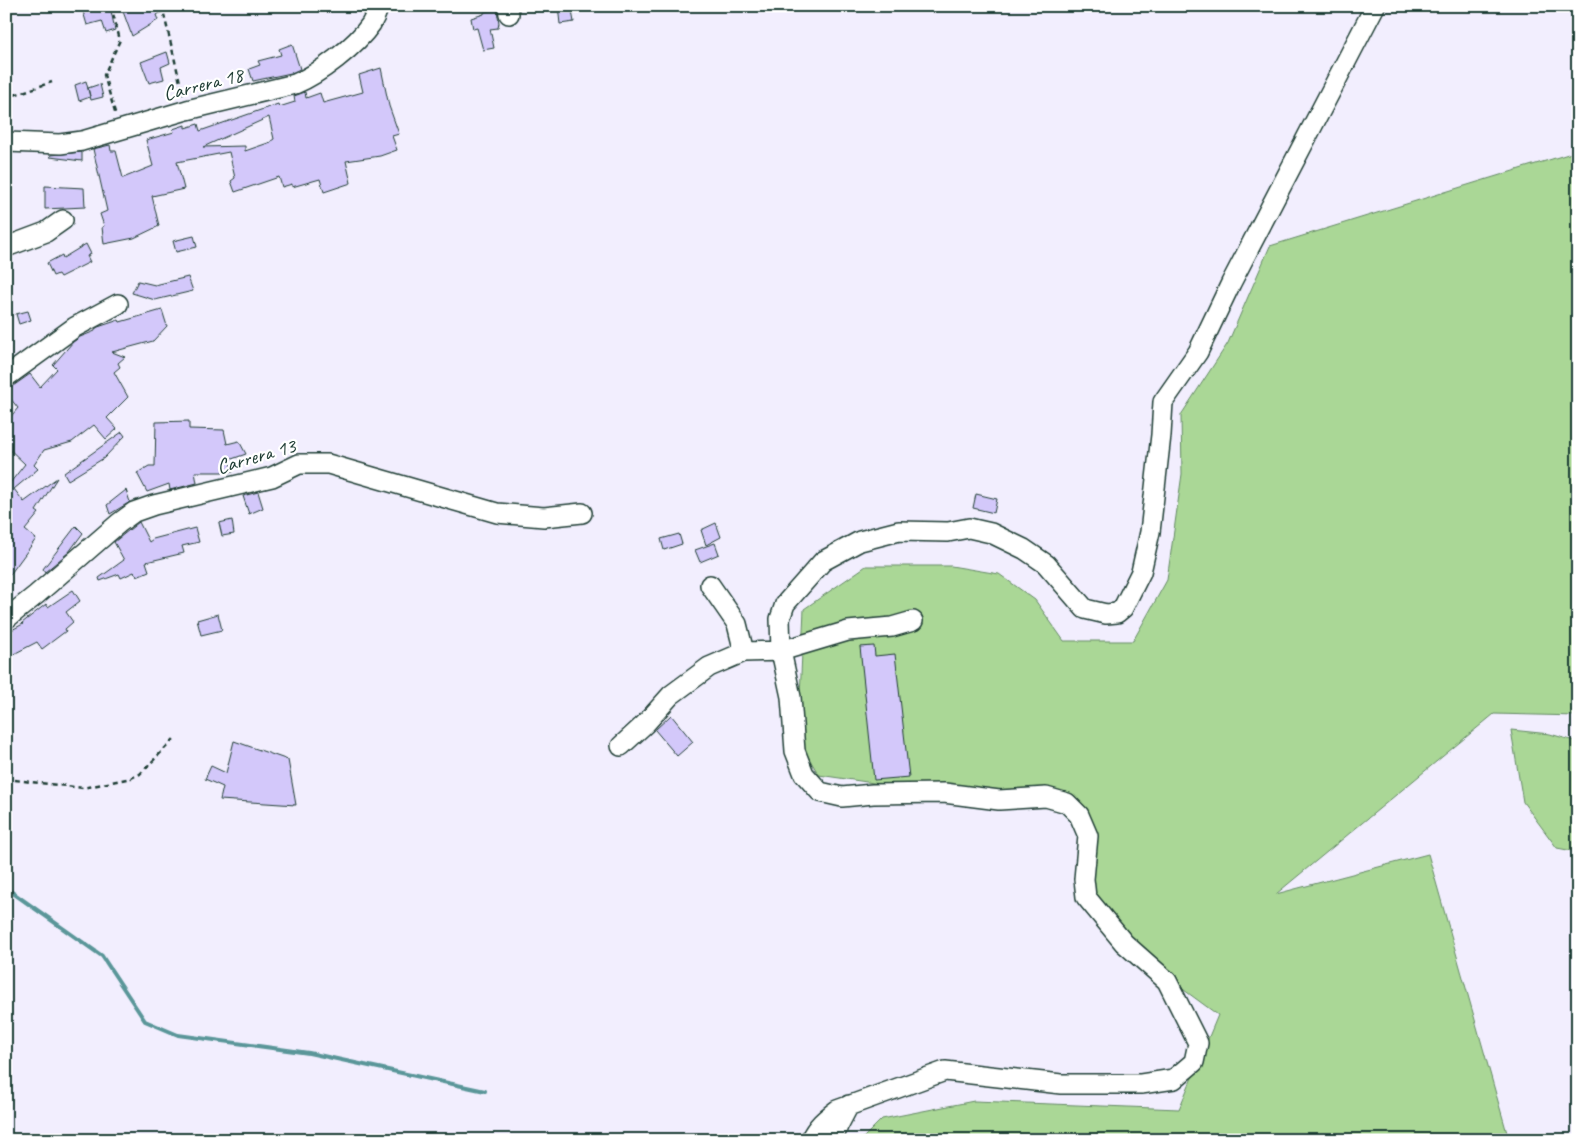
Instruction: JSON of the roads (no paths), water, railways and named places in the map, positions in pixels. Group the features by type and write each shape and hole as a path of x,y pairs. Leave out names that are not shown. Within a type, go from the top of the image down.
{"street":[{"name":"Carrera 18","path":"6,142 67,144 187,110 280,89 306,80 353,44 371,24 379,6"},
{"path":"810,1140 816,1128 824,1119 837,1110 945,1071 1061,1084 1141,1084 1174,1078 1194,1062 1198,1043 1167,981 1124,943 1086,897 1084,879 1088,836 1079,815 1067,803 1046,797 999,800 944,793 873,794 842,797 820,792 804,774 795,751 791,698 781,651 780,619 785,604 823,561 860,540 899,531 948,532 969,528 991,533 1024,549 1046,564 1085,609 1106,614 1117,613 1123,608 1141,572 1150,532 1163,402 1198,352 1230,283 1375,6"},
{"path":"6,247 46,232 63,220"},
{"path":"6,377 75,327 118,304"},
{"name":"Carrera 13","path":"6,619 134,512 154,505 272,478 299,464 328,464 497,513 544,517 582,513"},
{"path":"710,585 737,624 744,652"},
{"path":"621,746 645,724 671,695 709,667 744,652 781,651 848,631 892,627 913,621"},
{"path":"833,1140 849,1105"}],"waterway":[{"path":"6,888 102,956 145,1021 178,1035 309,1053 485,1091"}]}
